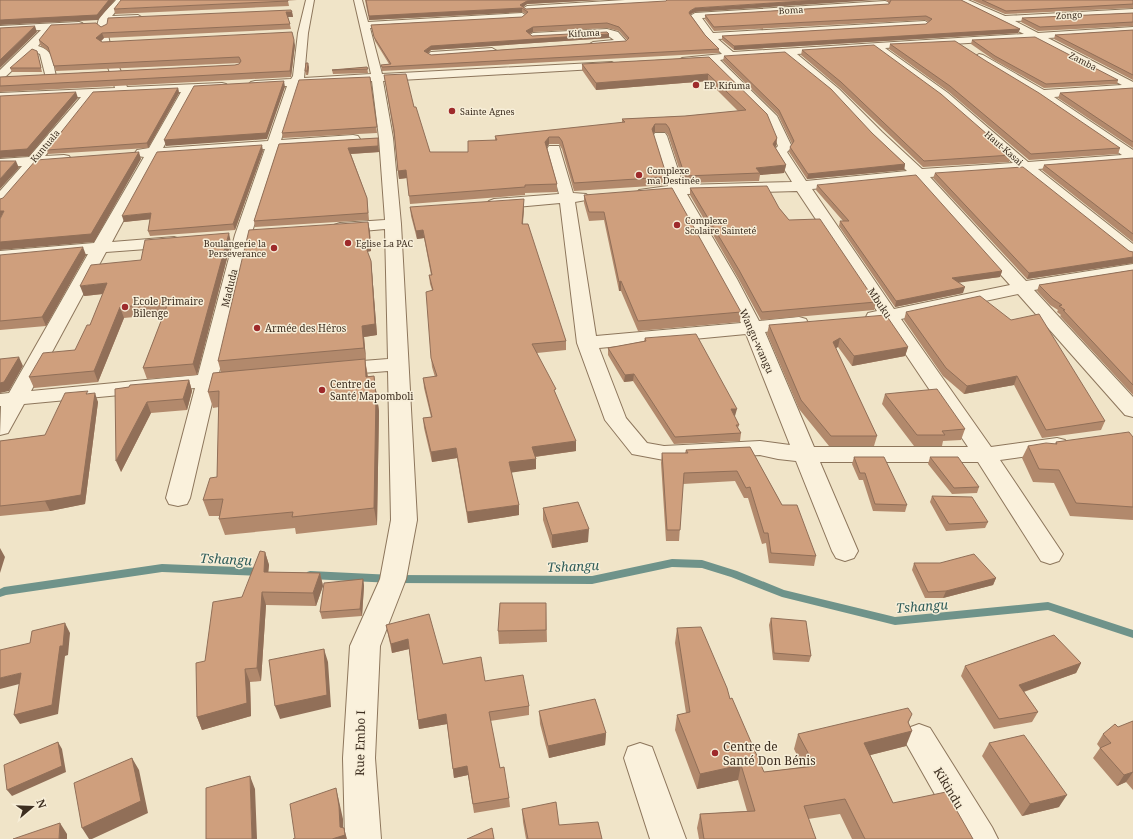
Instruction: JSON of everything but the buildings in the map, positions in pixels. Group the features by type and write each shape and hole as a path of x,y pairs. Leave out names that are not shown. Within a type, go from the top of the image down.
{"street":[{"path":"98,23 121,0"},
{"path":"358,0 366,0"},
{"name":"Rue Embo I","path":"358,0 377,78 374,138 397,215 399,364 404,520 392,579 365,646 359,758 363,839"},
{"path":"527,23 542,8 553,4 576,0"},
{"path":"542,8 666,0"},
{"name":"Zongo","path":"960,0 1004,19 1035,35"},
{"path":"516,4 542,48"},
{"path":"725,4 737,13 772,32"},
{"name":"Boma","path":"710,36 695,16 885,4"},
{"name":"Maduda","path":"178,498 243,235 294,82 297,80 300,73 299,33 307,7"},
{"name":"Zongo","path":"1004,19 1133,12"},
{"path":"710,36 929,26 908,16"},
{"path":"0,29 49,27 151,17"},
{"path":"420,21 424,35"},
{"name":"Kifuma","path":"365,25 420,21 527,23 607,32 614,34 622,42 581,46"},
{"path":"98,23 121,72 122,90"},
{"path":"0,77 49,27"},
{"path":"672,62 712,59 730,55 874,45 1133,30"},
{"path":"945,32 960,40 989,64 1042,94 1133,157"},
{"path":"1109,32 1133,42"},
{"name":"Zamba","path":"1035,35 1133,87"},
{"path":"710,36 730,55"},
{"name":"Haut-Kasai","path":"874,45 944,96 1025,166 1133,252"},
{"path":"31,47 45,53 55,76 35,76"},
{"path":"441,74 430,51 502,50"},
{"path":"788,52 835,91 877,135 919,174 1133,410"},
{"name":"Mbuku","path":"712,59 773,119 785,146 780,152 801,186 888,316 985,455 1050,554"},
{"path":"246,84 624,64"},
{"path":"103,74 121,72"},
{"path":"0,77 14,77"},
{"path":"0,97 230,85 232,79"},
{"path":"1042,94 1133,87"},
{"path":"0,428 8,399 99,249 189,88"},
{"name":"Kuntuala","path":"0,201 91,92"},
{"name":"Wangu-wangu","path":"660,136 677,190 728,279 753,327 845,551"},
{"path":"130,154 374,138"},
{"path":"554,149 568,198 587,343 616,420 640,449 664,453 760,448 778,452 805,454 985,455 1078,442"},
{"path":"631,194 677,190 801,186 919,174 1133,157"},
{"path":"0,164 78,158"},
{"path":"484,204 591,197"},
{"path":"322,230 397,215"},
{"path":"0,256 99,249 190,240"},
{"path":"858,318 888,316 1023,287 1133,269"},
{"path":"587,343 813,322"},
{"path":"322,370 399,364"},
{"path":"8,399 237,378"},
{"name":"Kikindu","path":"919,738 980,839"},
{"path":"640,758 668,839"}],"waterway":[{"name":"Tshangu","path":"310,575 393,579 592,580 672,563 702,564 734,574 782,593 895,621 1048,606 1133,634"},
{"name":"Tshangu","path":"0,593 4,591 162,568 263,572"}],"place":[{"name":"EP. Kifuma","path":"696,85"},
{"name":"Sainte Agnes","path":"452,111"},
{"name":"Complexe ma Destinée","path":"639,175"},
{"name":"Complexe Scolaire Sainteté","path":"677,225"},
{"name":"Eglise La PAC","path":"348,243"},
{"name":"Boulangerie la Perseverance","path":"274,248"},
{"name":"Ecole Primaire Bilenge","path":"125,307"},
{"name":"Armée des Héros","path":"257,328"},
{"name":"Centre de Santé Mapomboli","path":"322,390"},
{"name":"Centre de Santé Don Bénis","path":"715,753"}]}
